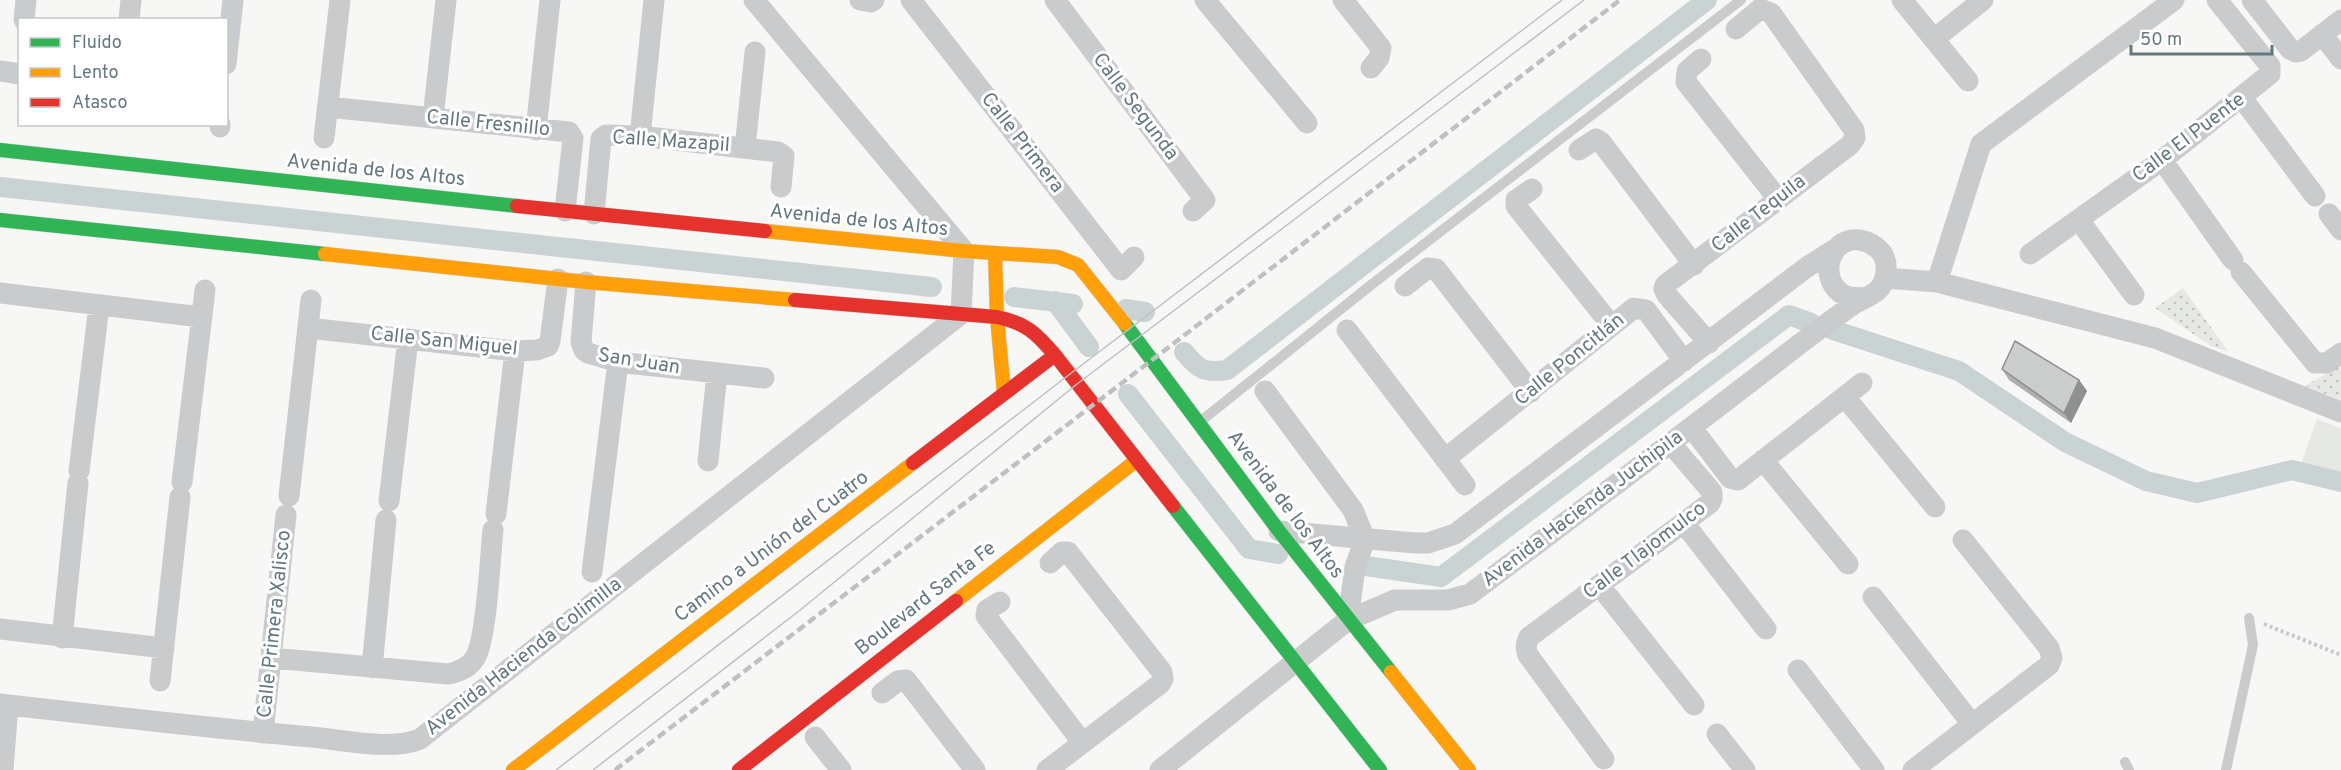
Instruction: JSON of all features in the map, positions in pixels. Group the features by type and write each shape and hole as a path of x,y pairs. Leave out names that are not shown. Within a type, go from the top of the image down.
{"street":[{"path":"24,18 26,0"},
{"path":"129,18 131,0"},
{"path":"228,46 233,0"},
{"path":"324,138 340,0"},
{"path":"433,118 446,0"},
{"path":"536,130 550,0"},
{"path":"640,136 654,0"},
{"path":"754,0 964,251 961,314"},
{"path":"861,0 871,2 874,0"},
{"name":"Calle Primera","path":"912,0 1121,270 1134,257"},
{"name":"Calle Segunda","path":"1055,0 1205,200 1192,211"},
{"path":"1205,0 1307,123"},
{"path":"1343,0 1381,48 1379,58 1371,68"},
{"path":"1902,0 1968,81"},
{"path":"1934,39 1983,0"},
{"path":"1937,282 1981,144 2174,0"},
{"name":"Calle El Puente","path":"2030,254 2162,160 2268,76 2271,68 2217,0"},
{"path":"2252,0 2293,51 2301,51 2341,20"},
{"name":"Calle Tequila","path":"1709,343 1664,289 1667,283 1694,266 1850,145 1855,138 1854,130 1768,11 1760,9 1736,29"},
{"path":"2322,34 2341,59"},
{"path":"745,148 755,52"},
{"path":"1701,59 1687,71 1686,82 1778,199"},
{"path":"0,71 18,74"},
{"path":"2242,98 2315,196"},
{"name":"Calle Fresnillo","path":"328,107 536,130 565,131 572,135 565,211"},
{"name":"Calle Mazapil","path":"594,214 602,137 640,136 778,152 784,156 781,187"},
{"path":"1579,150 1596,139 1601,142 1694,266"},
{"name":"Avenida de los Altos","path":"0,150 594,214 964,251 1058,257 1078,265 1137,339 1279,531 1469,770"},
{"path":"2162,160 2237,266 2313,360 2319,365 2327,363 2341,353"},
{"path":"1532,189 1516,200 1516,206 1612,326"},
{"path":"0,220 586,282 998,317 1027,326 1055,355 1380,770"},
{"path":"2079,220 2134,295"},
{"path":"1279,531 1428,543 1455,534 1807,267 1845,242 1858,240 1873,244 1883,254 1886,267 1885,278 1877,290 1863,298 1847,297 1836,290 1830,280 1828,266 1834,250"},
{"path":"996,253 1004,393"},
{"path":"1405,286 1428,268 1436,269 1531,392"},
{"path":"1885,278 1937,282 2155,338 2341,412"},
{"name":"Calle San Miguel","path":"308,328 515,351 537,350 548,346 552,335 558,279"},
{"name":"San Juan","path":"586,282 582,346 592,355 618,362 764,378"},
{"path":"160,681 205,290"},
{"path":"0,293 201,317"},
{"name":"Avenida Hacienda Juchipila","path":"1160,770 1348,620 1395,600 1448,600 1470,594 1863,298"},
{"name":"Calle Primera Xalisco","path":"263,733 311,300"},
{"path":"62,638 99,306"},
{"name":"Calle Poncitlán","path":"1445,459 1634,308 1646,310 1684,362"},
{"name":"Avenida Hacienda Colimilla","path":"4,704 263,733 397,744 420,739 961,314"},
{"path":"1347,330 1465,485"},
{"path":"372,668 387,511 408,339"},
{"path":"272,658 448,674 471,664 482,640 515,351"},
{"name":"Camino a Unión del Cuatro","path":"513,770 1055,355"},
{"path":"592,572 618,362"},
{"path":"708,461 717,373"},
{"path":"1692,428 1730,478 1735,480 1862,383"},
{"path":"1265,391 1353,510 1365,539 1355,567 1348,620"},
{"path":"1845,397 1935,507"},
{"name":"Calle Tlajomulco","path":"1604,759 1525,649 1529,637 1710,503 1713,495 1671,444"},
{"name":"Boulevard Santa Fe","path":"739,770 1137,460"},
{"path":"1763,460 1848,564"},
{"path":"1683,522 1766,629"},
{"path":"1913,770 2049,664 2052,658 2049,648 1963,540"},
{"path":"1047,770 1160,684 1163,679 1162,672 1068,552 1062,552 1050,563"},
{"path":"1600,586 1694,705"},
{"path":"1873,597 1972,723"},
{"path":"1000,602 987,610 986,616 1082,742"},
{"path":"0,629 62,638 164,648"},
{"path":"1798,670 1874,770"},
{"path":"882,693 900,679 908,682 975,770"},
{"path":"3,770 4,704"},
{"path":"1717,734 1745,770"},
{"path":"815,737 842,770"}],"lane":[{"path":"1198,423 1371,285 1741,0"},
{"path":"2226,770 2253,645 2249,618"}],"path":[{"path":"2249,618 2341,654"}],"shaded area":[{"path":"2183,288 2228,351 2211,346 2155,308"},
{"path":"2337,367 2341,370 2341,400 2305,386"},
{"path":"2317,419 2341,429 2341,475 2301,464"}],"building":[{"path":"2015,341 2079,380 2064,413 2002,369"}],"waterway":[{"path":"1184,352 1202,369 1227,370 1707,0"},
{"path":"0,187 932,287"},
{"path":"1014,297 1073,304"},
{"path":"1055,301 1089,347"},
{"path":"1126,309 1145,312"},
{"path":"1366,566 1441,577 1789,315 1811,323"},
{"path":"1833,330 1959,371 2065,442 2146,481 2197,493 2292,470 2341,482"},
{"path":"1128,394 1249,549 1278,554"}],"tram line":[{"path":"556,770 1070,374 1562,0"},
{"path":"593,770 799,611 1077,384 1584,0"}],"railway":[{"path":"615,770 1620,0"}],"traffic: fast":[{"path":"0,150 517,206"},
{"path":"0,220 325,254"},
{"path":"1125,324 1279,531 1391,672"},
{"path":"1173,506 1380,770"}],"traffic: slow":[{"path":"765,231 964,251 1058,257 1078,265 1125,324"},
{"path":"995,253 997,317 1004,393"},
{"path":"325,254 586,282 795,300"},
{"path":"956,601 1137,460"},
{"path":"513,770 913,463"},
{"path":"1391,672 1469,770"}],"traffic: jam":[{"path":"517,206 765,231"},
{"path":"795,300 997,317 1016,322 1036,335 1055,355 1173,506"},
{"path":"913,463 1055,355"},
{"path":"739,770 956,601"}]}
